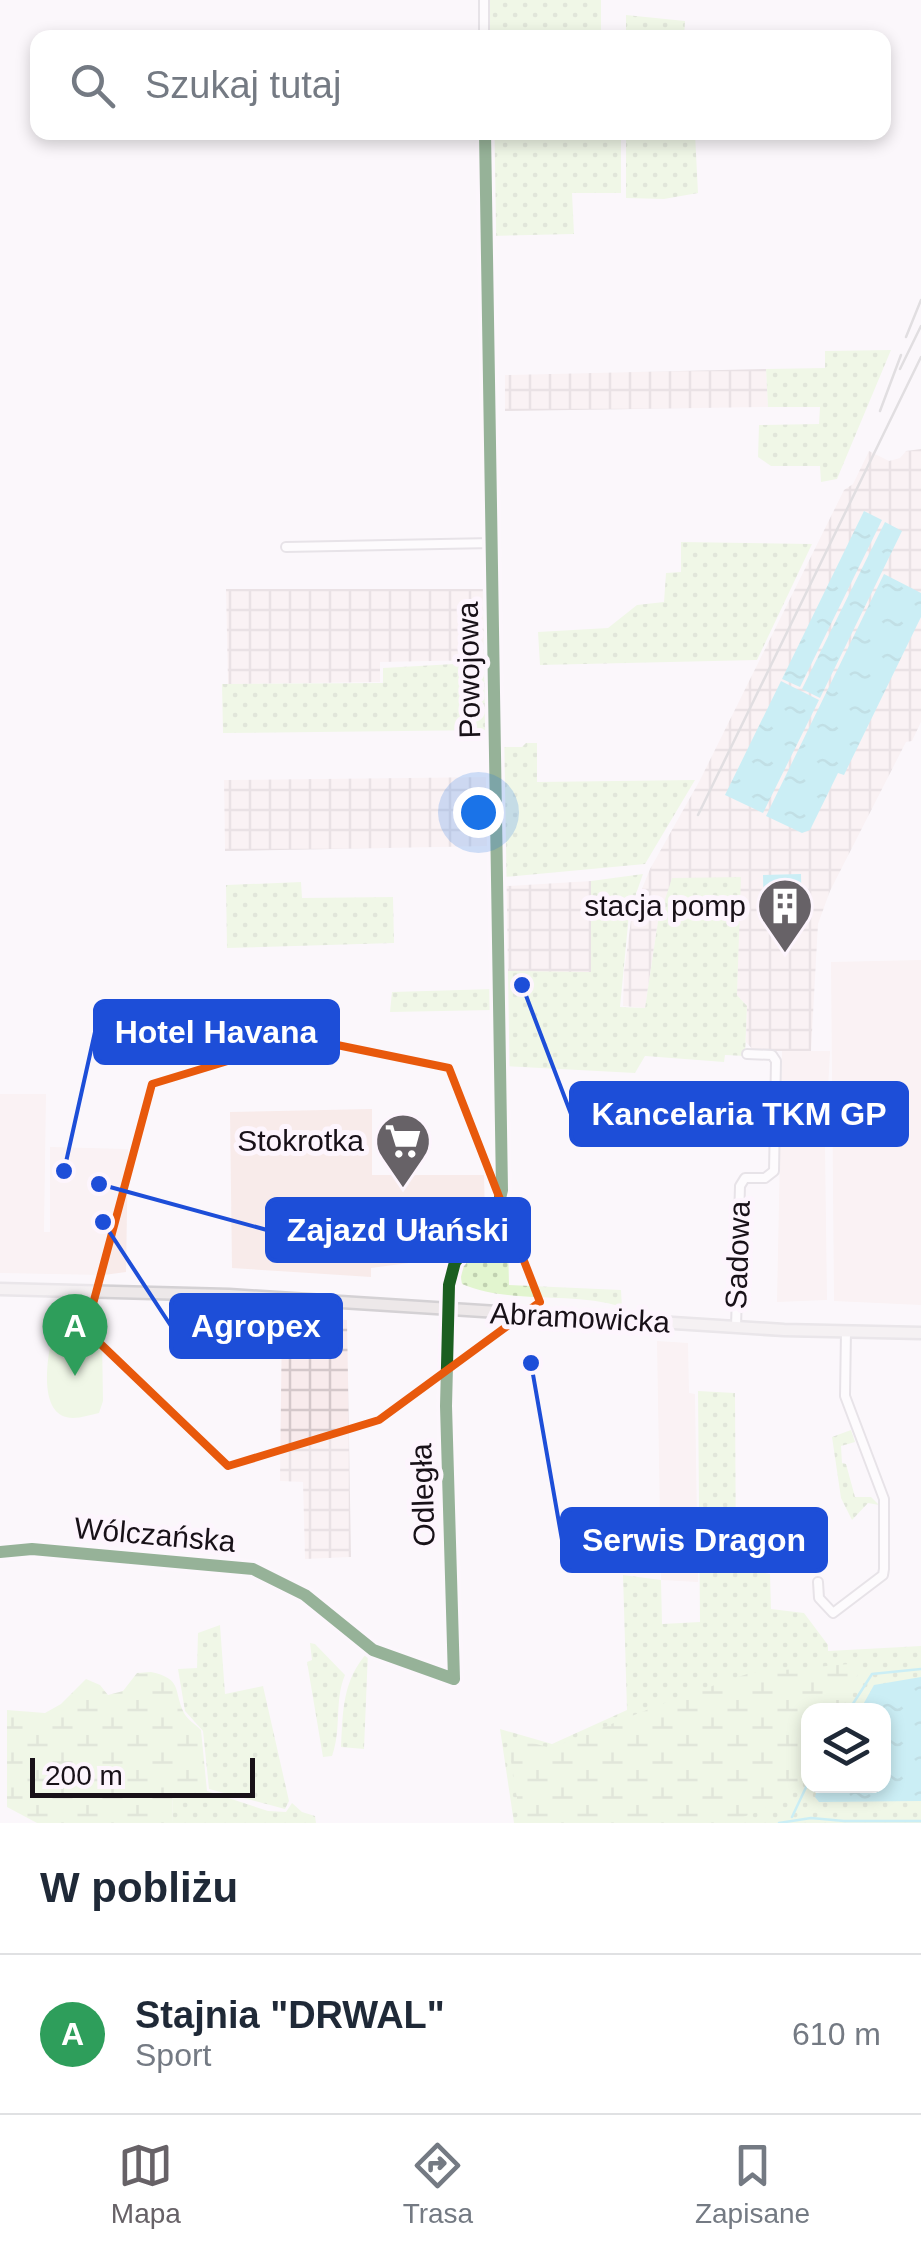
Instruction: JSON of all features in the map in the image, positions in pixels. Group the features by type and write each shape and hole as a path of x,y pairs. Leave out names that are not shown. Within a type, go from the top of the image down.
{"main road":[{"name":"Abramowicka","path":"0,1289 228,1295 736,1327 921,1333"}],"street":[{"path":"484,0 484,30"},
{"name":"Powojowa","path":"447,1310 454,1265 494,1219 502,1190 485,140"},
{"path":"286,547 492,543"},
{"name":"Sadowa","path":"736,1327 740,1186 745,1178 765,1178 774,1172 776,1061 772,1055 747,1054"},
{"name":"Odległa","path":"447,1310 446,1426 454,1679"},
{"path":"818,1582 818,1598 834,1613 883,1576 884,1499 846,1403 846,1331"},
{"name":"Wólczańska","path":"0,1552 32,1548 253,1568 306,1595 373,1650 454,1679"}],"highlighted area":[{"path":"303,1038 449,1068 540,1302 379,1420 228,1466 86,1330 152,1084"}],"shaded area":[{"path":"766,369 768,407 505,411 505,375"},
{"path":"921,449 921,722 912,741 906,742 830,891 818,924 811,1051 754,1051 746,1042 747,1006 737,995 740,877 658,921 645,1008 623,1006 632,913 650,869 700,780 844,490 853,484 869,451 889,461 906,451"},
{"path":"226,589 483,589 485,660 380,662 380,682 228,684"},
{"path":"492,777 492,846 225,851 224,780"},
{"path":"591,881 591,973 507,971 506,886"},
{"path":"921,960 921,1305 834,1301 831,962"},
{"path":"782,1051 830,1051 825,1146 827,1300 777,1302"},
{"path":"0,1094 46,1094 44,1232 50,1232 50,1147 128,1149 126,1272 0,1273"},
{"path":"372,1109 372,1175 484,1175 485,1216 439,1259 371,1268 371,1277 232,1268 230,1112"},
{"path":"282,1315 347,1320 351,1557 305,1559 303,1482 280,1481"},
{"path":"657,1341 688,1343 689,1393 695,1394 698,1582 661,1580"}],"green space":[{"path":"490,0 601,0 601,30 490,30"},
{"path":"626,15 685,21 684,30 626,30"},
{"path":"491,140 621,140 621,193 572,193 574,234 491,236"},
{"path":"626,140 695,140 698,193 664,199 626,198"},
{"path":"891,350 837,479 821,482 820,466 771,466 758,457 759,425 819,424 820,407 768,407 766,369 825,368 825,351"},
{"path":"681,542 812,544 757,660 540,665 538,632 608,628 637,605 664,602 666,573 681,572"},
{"path":"490,662 490,730 223,733 222,684 383,683 383,668"},
{"path":"537,743 537,782 695,780 645,864 504,877 501,747 522,747"},
{"path":"643,874 629,914 620,1007 645,1008 658,921 672,878 741,877 737,995 747,1006 745,1056 725,1055 724,1062 645,1056 635,1073 505,1066 507,971 591,972 591,881"},
{"path":"301,882 302,898 393,897 394,943 227,948 226,885"},
{"path":"494,989 494,1010 390,1012 392,992"},
{"path":"507,1197 509,1285 621,1290 622,1307 501,1294 462,1284 463,1264 499,1222"},
{"path":"73,1331 102,1338 103,1401 99,1413 74,1418 58,1413 47,1384 51,1342"},
{"path":"698,1391 735,1393 736,1567 770,1574 771,1609 804,1613 828,1645 828,1651 921,1646 921,1823 514,1823 500,1729 552,1744 627,1710 623,1575 661,1580 662,1624 700,1622"},
{"path":"851,1430 855,1442 841,1446 842,1463 846,1464 855,1497 871,1497 879,1505 868,1503 852,1520 841,1498 832,1437"},
{"path":"220,1625 225,1694 263,1686 289,1801 285,1809 209,1789 203,1731 185,1711 178,1669 197,1668 198,1633"},
{"path":"310,1643 345,1675 332,1756 323,1757 307,1662 312,1660"},
{"path":"368,1652 364,1749 341,1747 349,1685"},
{"path":"860,1663 860,1671 842,1703 801,1703 801,1778 777,1802 725,1823 521,1823 507,1736 551,1748 750,1673"},
{"path":"151,1672 173,1682 184,1713 201,1730 207,1791 173,1791 172,1823 37,1823 7,1807 7,1710 45,1713 61,1704 86,1679 100,1685 108,1695 123,1691 137,1673"},
{"path":"173,1791 207,1791 268,1811 286,1812 292,1803 315,1816 316,1823 172,1823"}],"water":[{"path":"864,511 882,520 800,687 782,679"},
{"path":"885,522 902,531 820,698 802,689"},
{"path":"884,574 921,593 921,617 844,775 838,773 810,830 802,833 766,816"},
{"path":"781,681 819,700 763,813 725,795"},
{"path":"801,874 802,924 764,925 763,875"},
{"path":"921,1677 921,1801 819,1802 816,1793 891,1793 891,1703 864,1703 874,1685"}],"waterway":[{"path":"853,1703 872,1674 921,1669"},
{"path":"792,1817 803,1793"},
{"path":"779,1823 811,1818 921,1821"}],"railway":[{"path":"906,337 921,300"},
{"path":"900,369 921,326"},
{"path":"880,411 901,355"},
{"path":"698,815 921,357"}],"cycle path":[{"path":"0,1552 32,1549 253,1569 305,1595 373,1650 454,1679 446,1406 449,1285 455,1262 496,1215 502,1190 485,140"}],"place":[{"name":"stacja pomp","path":"785,955"},
{"name":"Kancelaria TKM GP","path":"522,985"},
{"name":"Hotel Havana","path":"64,1171"},
{"name":"Zajazd Ułański","path":"99,1184"},
{"name":"Stokrotka","path":"403,1190"},
{"name":"Agropex","path":"103,1222"},
{"name":"Serwis Dragon","path":"531,1363"},
{"name":"Stajnia \"DRWAL\"","path":"75,1376"}]}
